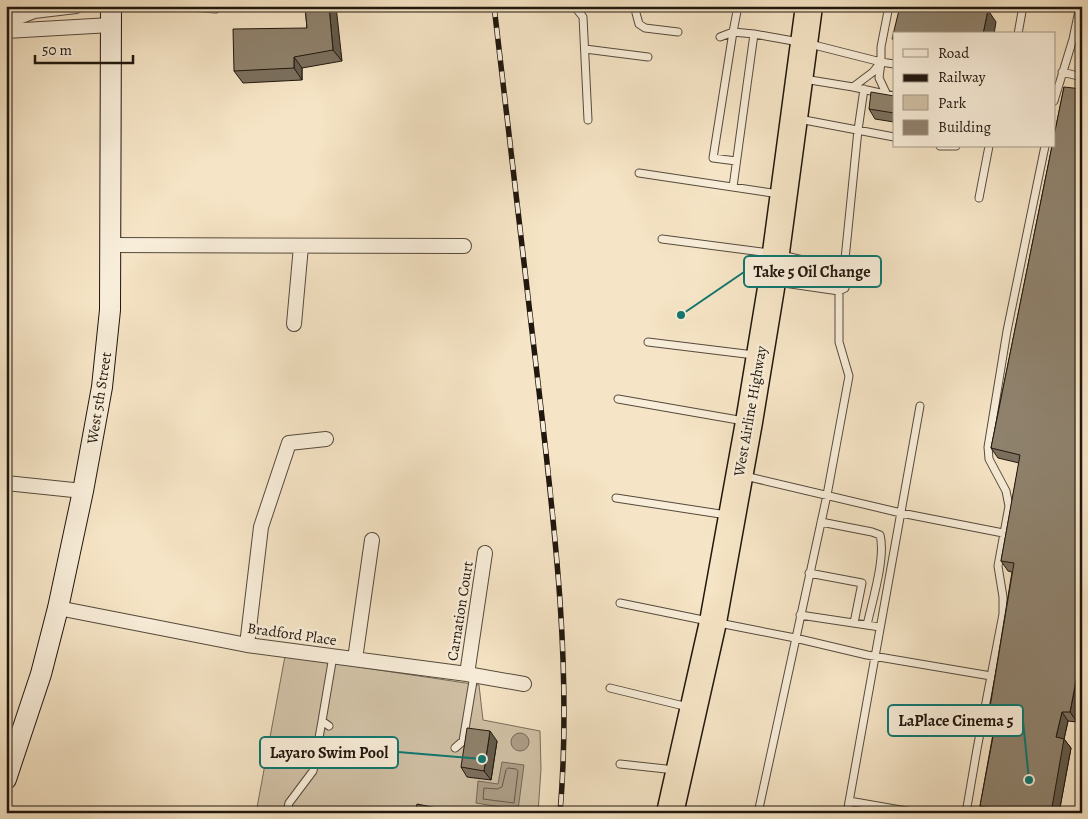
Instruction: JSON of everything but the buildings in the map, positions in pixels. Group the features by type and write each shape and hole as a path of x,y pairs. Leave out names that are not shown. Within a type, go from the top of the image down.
{"highway":[{"name":"West Airline Highway","path":"670,813 713,622 750,422 772,282 809,6"}],"main road":[{"name":"West 5th Street","path":"6,779 40,674 58,608 96,425 105,361 110,310 111,15"}],"street":[{"path":"6,22 34,11 76,6"},
{"path":"6,31 111,15"},
{"path":"111,244 464,246"},
{"path":"294,324 300,246"},
{"path":"247,645 261,527 289,443 326,439"},
{"path":"6,483 83,492"},
{"path":"356,659 372,540"},
{"name":"Carnation Court","path":"470,675 485,553"},
{"name":"Bradford Place","path":"58,608 247,645 524,684"}],"lane":[{"path":"177,6 216,8 219,6"},
{"path":"574,6 583,17 588,120"},
{"path":"736,161 714,158 738,6"},
{"path":"889,6 881,47 879,78 890,95"},
{"path":"1018,32 1023,6"},
{"path":"1056,87 1073,40 1080,6"},
{"path":"636,13 639,24 645,28 678,32"},
{"path":"720,37 734,32 754,34 804,42 893,64"},
{"path":"733,187 754,34"},
{"path":"585,50 648,57"},
{"path":"853,87 873,72 881,62"},
{"path":"1062,72 1082,77"},
{"path":"799,79 890,95"},
{"path":"772,282 839,291 845,288 848,277 844,269 864,89"},
{"path":"794,118 893,137"},
{"path":"979,198 989,148"},
{"path":"966,813 1003,614 1003,597 998,566 1009,506 1006,491 989,459 988,447 1008,331 1045,148"},
{"path":"639,174 784,194"},
{"path":"662,239 776,253 844,269"},
{"path":"758,813 827,495 849,376 839,342 839,291"},
{"path":"648,342 759,356"},
{"path":"618,399 750,422"},
{"path":"847,813 920,406"},
{"path":"740,475 901,513 1003,533"},
{"path":"616,498 732,516"},
{"path":"821,522 880,535 882,544 880,559 867,625"},
{"path":"810,573 862,583 854,623"},
{"path":"620,603 876,656 991,676"},
{"path":"800,615 880,627"},
{"path":"286,813 289,802 313,771 322,721 331,691 333,656"},
{"path":"455,748 463,741 464,715 470,675"},
{"path":"610,688 693,709"},
{"path":"322,721 329,726"},
{"path":"620,764 681,770"},
{"path":"849,801 918,813"}],"green space":[{"path":"285,656 479,685 483,720 540,731 541,769 538,813 256,813"}],"water":[{"path":"520,733 526,736 529,742 526,748 520,751 514,748 511,742 514,736"},
{"path":"502,762 524,765 518,810 476,803 478,781 498,784"}],"railway":[{"path":"494,6 556,548 563,654 564,707 560,813"}],"place":[{"name":"Take 5 Oil Change","path":"681,315"},
{"name":"Layaro Swim Pool","path":"482,759"},
{"name":"LaPlace Cinema 5","path":"1029,780"}]}
